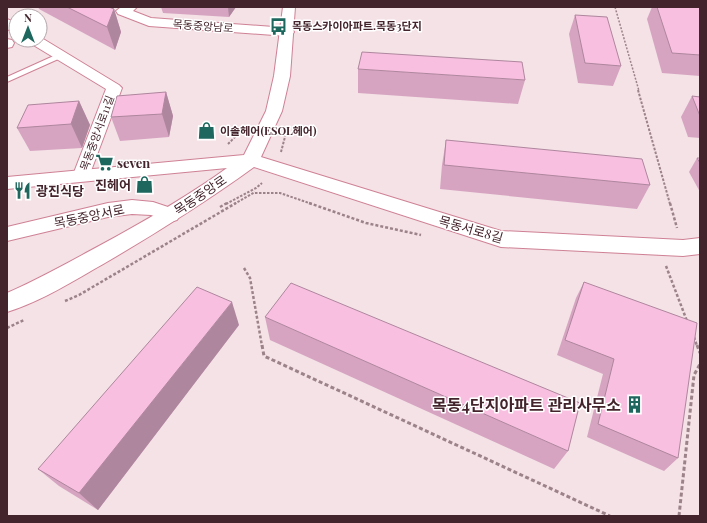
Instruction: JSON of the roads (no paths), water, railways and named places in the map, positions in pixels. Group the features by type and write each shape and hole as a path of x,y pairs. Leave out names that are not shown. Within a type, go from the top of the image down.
{"street":[{"name":"목동중앙로","path":"7,303 44,287 170,215 207,192 251,160 274,111 282,76 289,7"},
{"name":"목동중앙남로","path":"122,8 149,22 287,32"},
{"name":"목동중앙서로11길","path":"48,48 114,88 82,176"},
{"path":"7,183 251,160"},
{"name":"목동서로8길","path":"251,160 501,240 691,247"},
{"name":"목동중앙서로","path":"7,234 108,210 132,207 153,209 170,215"}],"lane":[{"path":"7,80 61,56"}],"place":[{"name":"목동스카이아파트.목동3단지","path":"279,26"},
{"name":"이솔헤어(ESOL헤어)","path":"207,131"},
{"name":"seven","path":"104,163"},
{"name":"진헤어","path":"144,185"},
{"name":"광진식당","path":"23,191"},
{"name":"목동4단지아파트 관리사무소","path":"634,405"}]}
